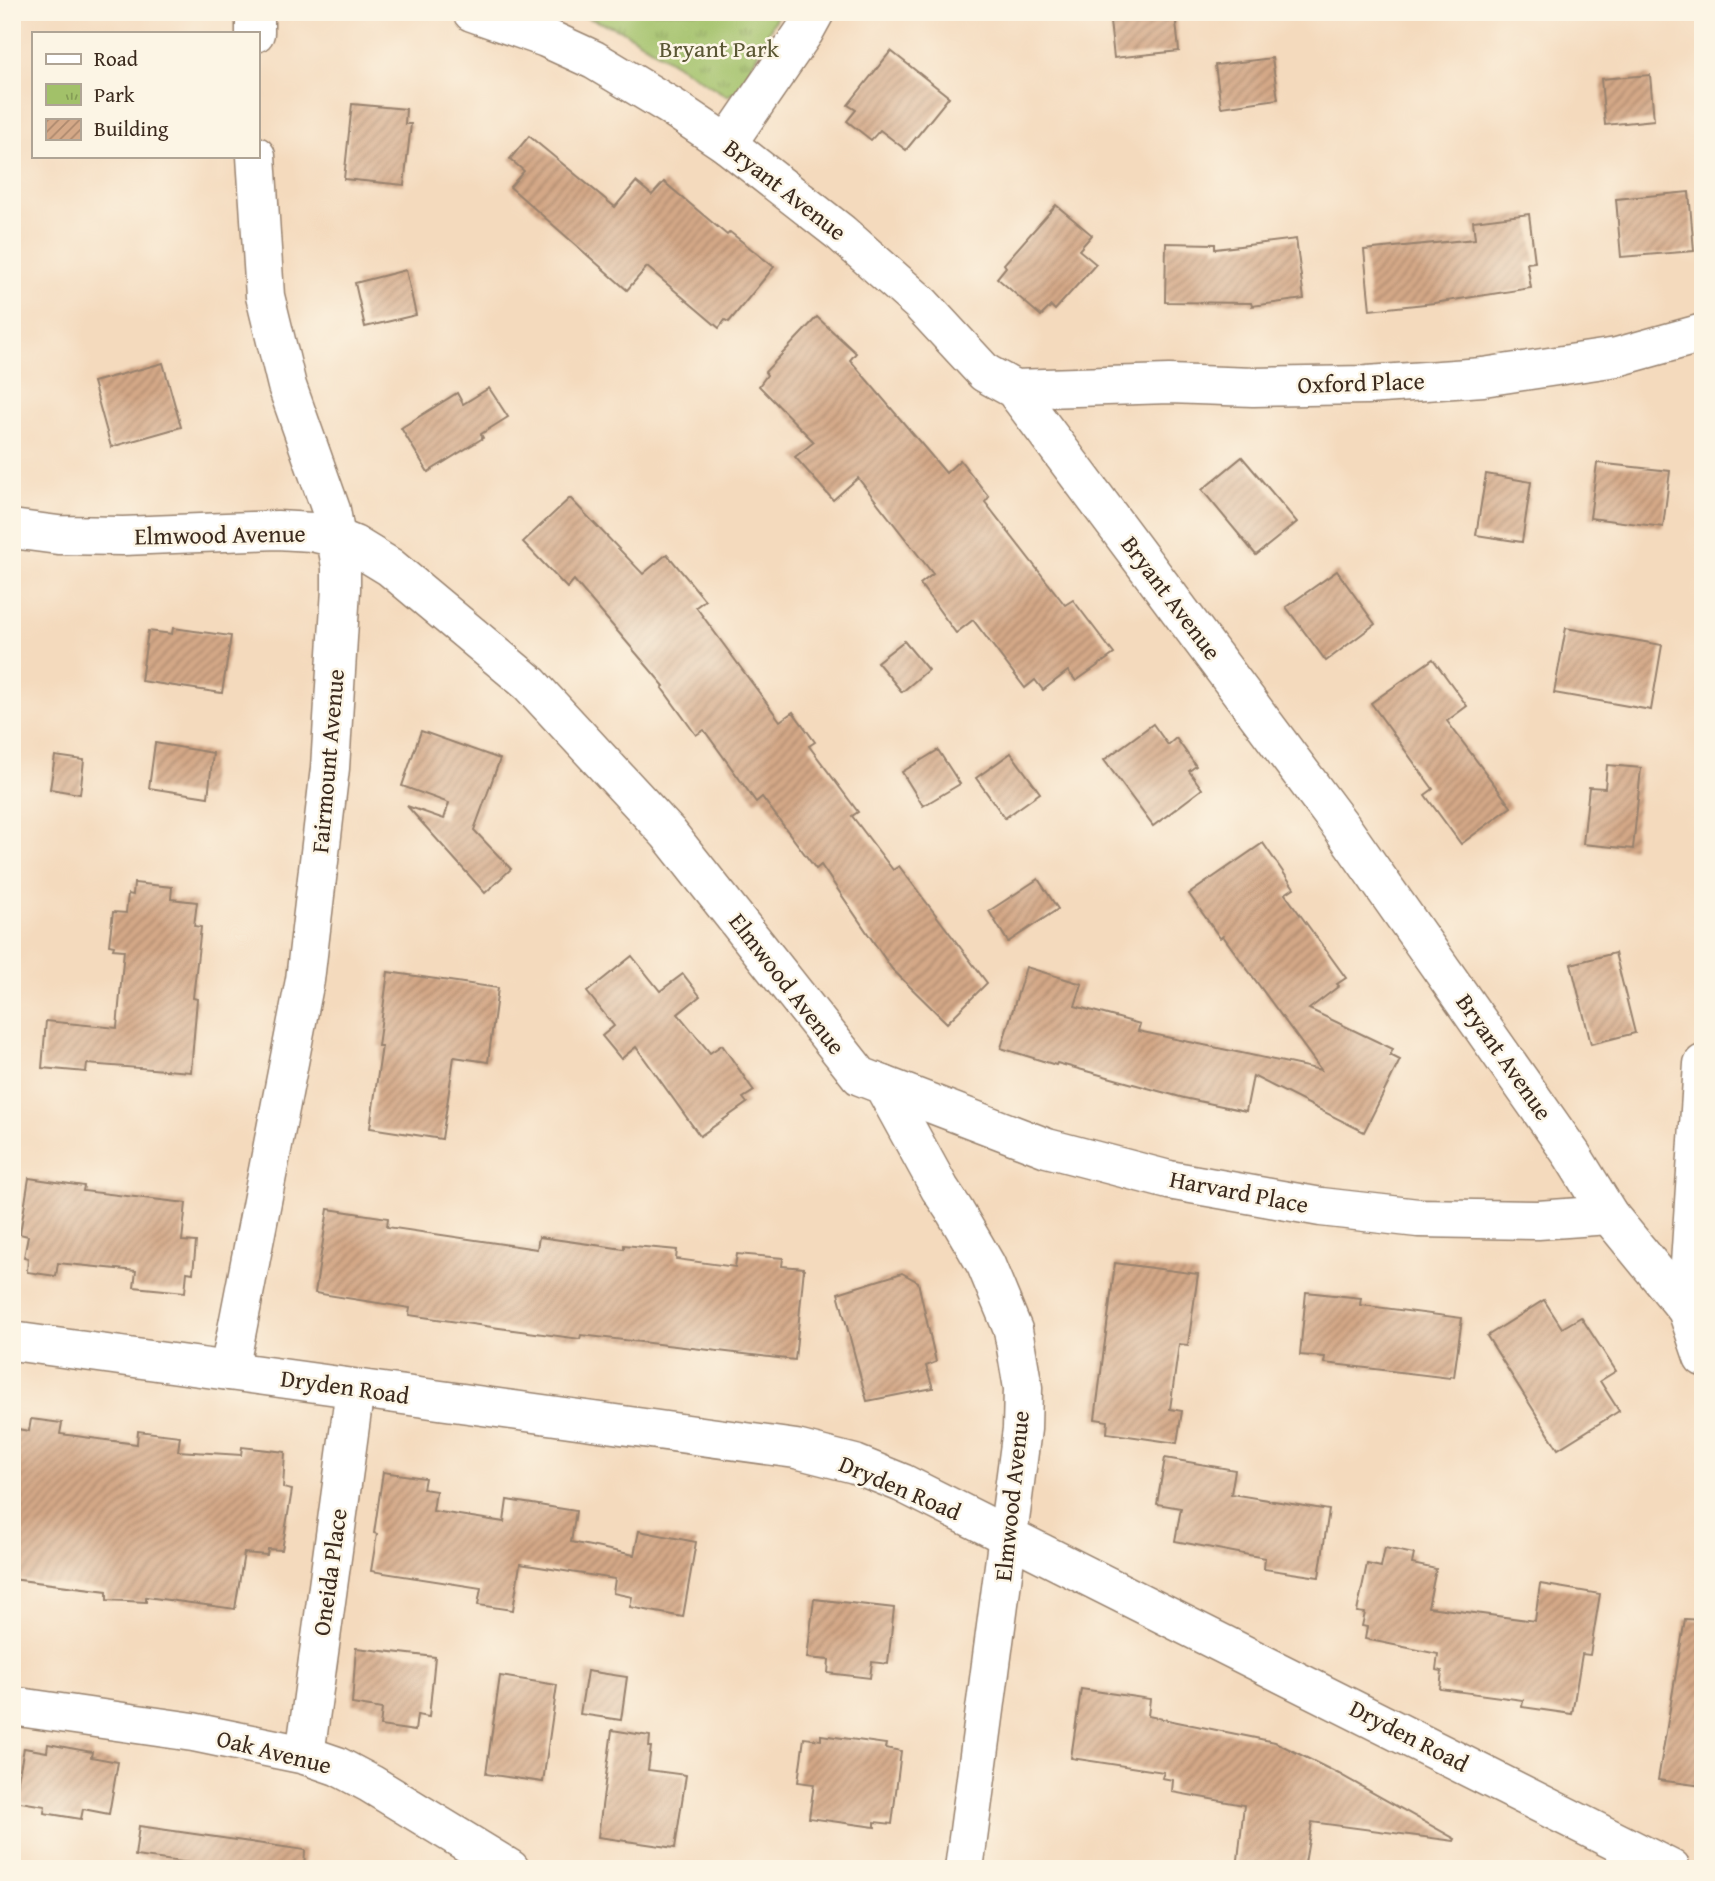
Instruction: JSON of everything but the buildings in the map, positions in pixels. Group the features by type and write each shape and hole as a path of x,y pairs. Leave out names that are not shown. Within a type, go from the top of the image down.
{"street":[{"path":"255,12 255,32"},
{"name":"Bryant Avenue","path":"472,12 546,38 594,60 673,107 727,144 841,233 921,304 985,373 1014,389 1343,829 1572,1155 1609,1214 1686,1310 1703,1357"},
{"path":"727,144 815,12"},
{"name":"Fairmount Avenue","path":"229,1371 305,981 330,768 341,589 337,538 331,510 287,386 272,330 262,261 256,158"},
{"name":"Oxford Place","path":"1014,389 1169,384 1253,387 1367,385 1483,377 1618,357 1703,333"},
{"name":"Elmwood Avenue","path":"12,529 58,535 123,536 277,530 312,532 337,538 372,554 530,684 668,833 860,1076 883,1085 940,1189 986,1265 1013,1329 1023,1388 1022,1429 964,1869"},
{"path":"1686,1310 1703,1064"},
{"name":"Harvard Place","path":"883,1085 1047,1148 1169,1180 1321,1207 1432,1218 1538,1220 1609,1214"},
{"name":"Dryden Road","path":"12,1341 796,1449 855,1464 902,1483 1671,1869"},
{"name":"Oneida Place","path":"305,1755 355,1388"},
{"name":"Oak Avenue","path":"12,1706 193,1732 305,1755 337,1766 371,1784 510,1869"}],"green space":[{"name":"Bryant Park","path":"572,12 779,12 739,91 727,96 621,30"}]}
